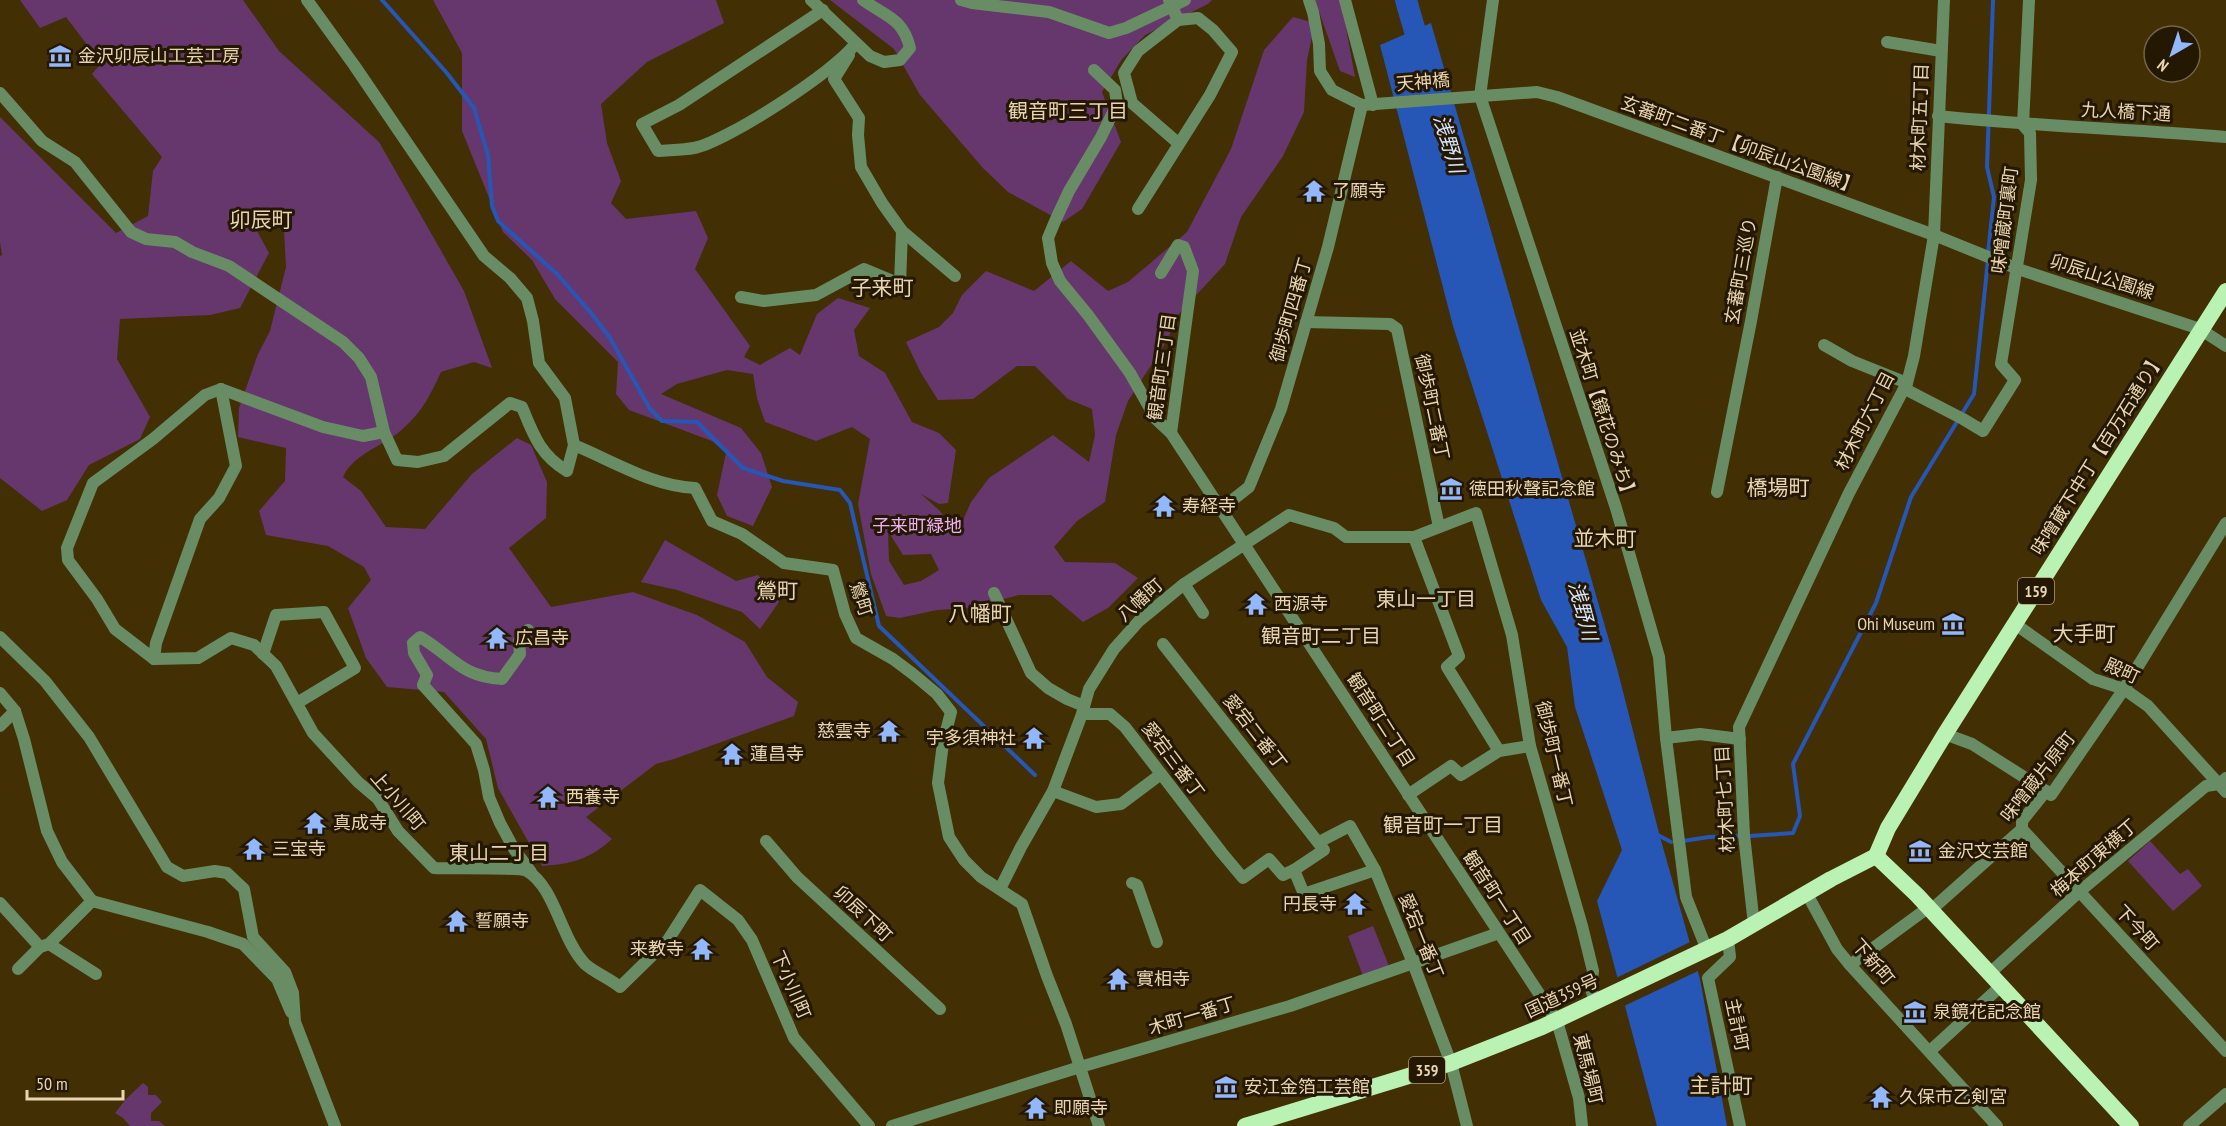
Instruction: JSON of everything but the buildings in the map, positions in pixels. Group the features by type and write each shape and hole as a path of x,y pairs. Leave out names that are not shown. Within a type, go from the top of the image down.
{"highway":[{"name":"味噌蔵下中丁【百万石通り】","path":"1876,856 1888,828 1945,734 2226,291"},
{"name":"国道359号","path":"1245,1126 1287,1120 1451,1063 1557,1021 1728,939 1876,856"},
{"path":"1876,856 1930,909 2131,1126"}],"street":[{"path":"0,93 42,141 75,162 131,232 146,239 175,242 192,252 229,266 343,342 359,358 371,377 384,432 397,460 418,462 444,456 510,403 522,407 540,447 554,463 567,471 574,445 565,398 539,363 527,298 510,278 484,256 307,0"},
{"path":"811,0 823,10 854,46 870,57 884,62 900,60 910,48 907,34 894,18 862,0"},
{"path":"961,0 1049,12 1109,33 1126,28 1185,0"},
{"path":"1169,0 1178,20"},
{"path":"1309,0 1319,44 1320,71 1332,90 1372,105"},
{"path":"1345,0 1372,105"},
{"name":"並木町【鏡花のみち】","path":"1493,0 1474,96 1637,578 1659,657 1666,738 1686,897 1701,952"},
{"name":"材木町五丁目","path":"1934,235 1944,0"},
{"name":"味噌蔵町裏町","path":"1906,386 1983,431 2015,380 2001,364 2031,180 2030,133 2023,125 2029,0"},
{"path":"823,10 679,105 642,124 658,151 695,148 716,140 806,87 854,46"},
{"path":"1138,209 1210,94 1232,52 1214,30 1198,18 1178,20 1138,51 1124,73 1132,103 1178,143"},
{"path":"1887,42 1941,51"},
{"path":"854,46 834,79 859,118 861,167 902,231 955,276"},
{"path":"1094,70 1115,90 1117,104 1101,137 1069,190 1048,238 1052,263 1060,281 1130,373 1156,419 1171,433"},
{"name":"玄蕃町二番丁【卯辰山公園線】","path":"1474,96 1537,92 1547,95 1777,177 1987,257"},
{"name":"天神橋","path":"1372,105 1474,96"},
{"name":"御歩町四番丁","path":"1221,508 1249,488 1281,408 1372,105"},
{"name":"九人橋下通","path":"1938,116 2023,125 2144,130 2226,137"},
{"name":"玄蕃町三巡り","path":"1717,492 1777,177"},
{"path":"741,297 764,301 816,295 864,269 900,284 902,231"},
{"name":"材木町六丁目","path":"1808,579 1849,493 1906,386 1914,356 1934,235"},
{"name":"観音町三丁目","path":"1161,273 1178,245 1184,247 1193,271 1171,433 1246,545"},
{"name":"卯辰山公園線","path":"1987,257 2200,329 2226,346"},
{"name":"御歩町二番丁","path":"1306,322 1390,324 1397,329 1439,527"},
{"path":"1824,345 1906,386"},
{"path":"154,659 115,629 97,599 68,560 67,548 93,483 153,439 205,395 221,389 323,428 363,436 384,432"},
{"path":"154,659 156,643 200,519 219,498 236,466 221,389"},
{"name":"鶯町","path":"574,445 675,487 695,488 712,521 742,534 784,563 833,570 845,614 856,639 893,659 937,694 951,712 943,743 938,783 949,837 964,860 981,877 1000,889"},
{"name":"御歩町一番丁","path":"1439,527 1476,513 1512,635 1530,747 1582,926 1593,971 1591,989 1599,1000"},
{"name":"八幡町","path":"1000,889 1053,791 1089,689 1114,649 1138,621 1184,584 1289,515 1334,528 1346,537 1414,537"},
{"name":"味噌蔵片原町","path":"1850,965 1930,909 2022,829 2022,821 2046,791 2051,795 2124,689 2226,524"},
{"path":"1439,527 1414,537 1459,656 1447,667 1499,751"},
{"name":"観音町二丁目","path":"1246,545 1408,795"},
{"name":"材木町七丁目","path":"1754,925 1744,835 1739,727 1808,579"},
{"path":"1184,584 1203,613"},
{"path":"994,593 1031,673 1048,688 1083,710"},
{"path":"263,654 276,615 324,612 355,668 297,703"},
{"name":"殿町","path":"2014,624 2093,678 2124,689 2148,706 2224,785"},
{"path":"528,630 519,641 520,654 502,679 470,672 449,660 430,642 420,637 413,643 414,654 427,675 423,685 476,744 489,797 500,823 525,866 544,886"},
{"path":"0,636 45,681 89,737 167,867 183,876 214,871 227,873 244,890 253,937 285,972 293,993 295,1022"},
{"name":"上小川町","path":"154,659 198,658 231,638 254,645 276,666 313,733 358,782 378,800 398,831 434,868 502,870 517,868 526,871 544,886"},
{"name":"愛宕二番丁","path":"1163,644 1319,842"},
{"path":"0,693 15,711 47,831 62,862 92,901 208,932 243,944 277,979 335,1126"},
{"name":"愛宕三番丁","path":"1083,710 1110,714 1129,731 1243,878 1269,859 1282,875 1294,870"},
{"path":"0,726 15,711"},
{"path":"1666,738 1700,734 1740,739"},
{"path":"1945,734 1972,744 2046,791"},
{"path":"1408,795 1451,766 1461,775 1499,751 1530,747"},
{"path":"1053,791 1096,807 1115,805 1120,804 1161,774"},
{"name":"梅本町東横丁","path":"1929,1051 2079,892 2206,786 2224,785"},
{"name":"観音町一丁目","path":"1408,795 1557,1021"},
{"name":"愛宕一番丁","path":"1319,842 1350,826 1375,870 1451,1063 1467,1126"},
{"name":"下今町","path":"2022,829 2226,1051"},
{"name":"卯辰下町","path":"766,841 797,877 940,1008"},
{"path":"1319,842 1324,850 1294,870 1304,894 1375,870"},
{"path":"1132,883 1137,885 1157,942"},
{"name":"下小川町","path":"544,886 567,937 585,964 620,987 668,940 700,890 738,920 752,940 794,1038 869,1126"},
{"path":"1000,889 1022,904 1099,1126"},
{"name":"下新町","path":"1807,894 1837,948 1850,965 1997,1126"},
{"path":"18,969 92,901"},
{"path":"0,903 45,946 96,974"},
{"name":"木町一番丁","path":"892,1126 1290,1006 1499,933"},
{"name":"主計町","path":"1728,939 1730,957 1708,978 1740,1126"},
{"name":"東馬場町","path":"1557,1021 1580,1098 1582,1126"},
{"path":"2189,1126 2226,1094"}],"green space":[{"path":"20,0 243,0 279,51 379,142 464,291 492,368 474,362 441,372 428,398 413,419 398,433 360,457 347,469 343,477 361,491 386,527 425,529 472,474 517,438 531,445 547,482 546,518 509,548 551,607 633,592 697,615 745,642 767,677 798,702 794,716 656,764 586,817 612,839 588,856 562,864 542,866 498,788 486,739 444,692 387,687 366,658 348,608 371,580 364,567 328,546 266,535 259,511 285,481 286,448 238,437 239,408 258,354 270,331 286,267 284,230 257,207 246,211 269,253 240,308 210,315 120,319 117,359 150,417 140,439 89,465 67,500 42,511 0,478 0,256 2,255 0,242 0,117 116,233 148,216 153,171 162,157 92,74 101,63 66,17 40,28"},
{"name":"子来町緑地","path":"433,0 716,0 724,23 647,62 601,104 607,143 621,181 611,203 626,219 696,211 708,238 695,269 750,346 744,357 760,365 790,348 800,355 817,314 838,298 870,308 854,330 859,356 885,373 912,422 939,433 956,450 948,503 939,504 921,494 940,511 957,534 971,502 989,478 1053,435 1089,462 1095,435 1092,409 1068,399 1035,366 1017,366 973,399 938,400 921,373 906,342 939,327 953,313 962,295 986,271 1034,291 1071,261 1108,291 1128,282 1187,232 1231,149 1264,50 1293,17 1315,23 1307,60 1304,112 1283,156 1241,217 1225,264 1176,317 1168,339 1128,401 1116,435 1105,502 1077,521 1054,547 1065,562 1115,563 1138,578 1108,608 1083,622 1051,595 1019,595 969,608 937,610 900,618 886,616 871,574 858,504 870,439 852,427 816,441 765,422 757,398 753,374 727,370 677,384 661,394 741,428 761,453 772,487 753,526 727,516 717,495 726,453 712,441 629,410 616,394 618,362 555,299 532,260 503,232 462,131 462,53","holes":["888,531 903,555 931,554 939,570 921,581 904,585 889,561"]},
{"path":"830,0 1212,0 1145,35 1122,59 1102,92 1121,142 1082,209 1063,222 1008,192 983,168 920,95 894,49"},
{"path":"1315,0 1341,0 1355,77 1340,71"},
{"path":"665,540 736,581 758,575 779,602 760,629 742,612 677,590 641,582"},
{"path":"2150,841 2180,874 2188,869 2202,886 2173,911 2128,861"},
{"path":"1373,926 1389,966 1363,976 1348,936"},
{"path":"143,1083 148,1087 148,1095 156,1095 162,1102 151,1113 151,1121 159,1121 165,1126 130,1126 115,1113"}],"water":[{"path":"1431,23 1617,668 1659,833 1700,979 1727,1126 1657,1126 1597,901 1622,850 1575,707 1567,647 1541,600 1453,326 1380,45"}],"pier":[{"path":"1692,941 1700,970 1622,1007 1614,979"}],"waterway":[{"path":"382,0 446,72 474,108 488,155 492,206 498,221 557,274 592,314 610,338 650,409 662,421 697,422 743,468 783,481 840,490 850,503 879,626 1035,775"},
{"name":"浅野川","path":"1406,0 1423,59"},
{"path":"1988,253 1994,197 1987,167 1993,0"},
{"path":"1749,836 1793,833 1800,816 1793,764 1876,603 1911,497 1974,394 1988,260"},
{"path":"1656,834 1671,842"},
{"path":"1683,841 1739,836"}],"place":[{"name":"金沢卯辰山工芸工房","path":"60,56"},
{"name":"了願寺","path":"1314,191"},
{"name":"徳田秋聲記念館","path":"1451,489"},
{"name":"寿経寺","path":"1164,506"},
{"name":"西源寺","path":"1256,604"},
{"name":"Ohi Museum","path":"1953,624"},
{"name":"広昌寺","path":"497,638"},
{"name":"慈雲寺","path":"889,731"},
{"name":"宇多須神社","path":"1034,738"},
{"name":"蓮昌寺","path":"732,754"},
{"name":"西養寺","path":"548,797"},
{"name":"真成寺","path":"315,823"},
{"name":"三宝寺","path":"254,849"},
{"name":"金沢文芸館","path":"1920,851"},
{"name":"円長寺","path":"1355,904"},
{"name":"誓願寺","path":"457,921"},
{"name":"来教寺","path":"702,949"},
{"name":"實相寺","path":"1118,979"},
{"name":"泉鏡花記念館","path":"1915,1012"},
{"name":"安江金箔工芸館","path":"1226,1087"},
{"name":"久保市乙剣宮","path":"1881,1097"},
{"name":"即願寺","path":"1036,1108"}],"district":[{"name":"観音町三丁目","path":"1068,111"},
{"name":"卯辰町","path":"261,220"},
{"name":"子来町","path":"882,288"},
{"name":"橋場町","path":"1778,488"},
{"name":"並木町","path":"1605,539"},
{"name":"鶯町","path":"777,591"},
{"name":"東山一丁目","path":"1426,599"},
{"name":"八幡町","path":"980,614"},
{"name":"大手町","path":"2084,634"},
{"name":"観音町二丁目","path":"1321,636"},
{"name":"観音町一丁目","path":"1443,825"},
{"name":"東山二丁目","path":"499,853"},
{"name":"主計町","path":"1721,1086"}]}
